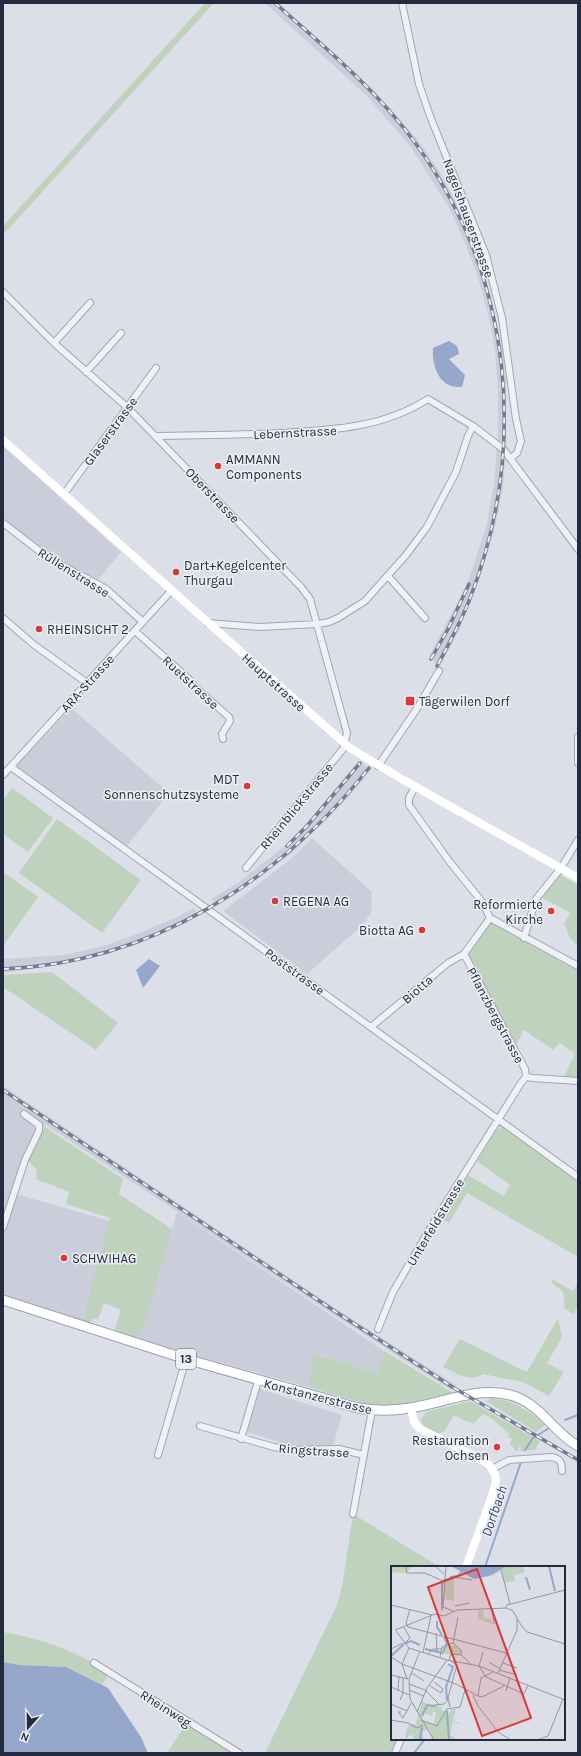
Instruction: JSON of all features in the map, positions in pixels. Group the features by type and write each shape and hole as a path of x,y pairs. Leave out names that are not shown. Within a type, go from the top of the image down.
{"main road":[{"name":"Konstanzerstrasse","path":"3,1300 258,1381 343,1404 372,1410 411,1408 473,1394 493,1392 503,1393 522,1399 539,1412 557,1430 577,1443"}],"street":[{"name":"Nagelshauserstrasse","path":"402,3 419,84 430,116 486,255 502,318 516,419 521,441 516,453 511,458"},
{"name":"Oberstrasse","path":"3,292 54,343 128,408 306,592 314,608 347,733 345,744"},
{"path":"54,343 90,303"},
{"path":"86,372 120,333"},
{"name":"Glaserstrasse","path":"64,494 156,368"},
{"name":"Lebernstrasse","path":"156,436 267,434 342,430 382,420 416,406 428,399 473,426"},
{"path":"208,623 259,627 318,624 329,622 371,595 427,527 456,472 468,436 473,426 494,441 511,458 578,549"},
{"name":"Hauptstrasse","path":"3,440 345,744 378,766 578,878"},
{"name":"Rüllenstrasse","path":"3,523 51,560 105,588 143,622"},
{"path":"388,576 425,618"},
{"name":"ARA-Strasse","path":"3,775 171,590"},
{"path":"3,618 21,635 87,683"},
{"name":"Ruetstrasse","path":"135,631 229,717 230,724 222,734 224,739"},
{"path":"378,766 418,707 439,671"},
{"path":"578,737 578,763"},
{"name":"Rheinblickstrasse","path":"246,868 343,749 345,744"},
{"name":"Poststrasse","path":"11,767 578,1177"},
{"path":"415,787 409,798 409,805 449,861 483,903 490,918 524,938 578,966"},
{"path":"524,938 536,899 561,868 578,840"},
{"name":"Pflanzbergstrasse","path":"490,918 464,954 525,1068 526,1077"},
{"name":"Biotta","path":"371,1027 448,963 464,954"},
{"path":"526,1077 578,1081"},
{"name":"Unterfeldstrasse","path":"378,1329 393,1292 436,1220 526,1077"},
{"path":"3,1227 25,1160 39,1131 39,1125 24,1114"},
{"path":"158,1454 186,1359"},
{"path":"241,1439 258,1381"},
{"path":"411,1408 414,1422 420,1429 477,1457 492,1469 495,1474 495,1487 466,1566"},
{"path":"353,1514 372,1410"},
{"name":"Ringstrasse","path":"200,1426 241,1439 280,1448 293,1450 339,1449 364,1455"},
{"path":"492,1469 506,1462 518,1459 552,1457 558,1459 562,1463 562,1470"},
{"name":"Rheinweg","path":"94,1662 239,1753"},
{"path":"395,1753 401,1740"}],"shaded area":[{"path":"265,3 279,3 373,89 418,140 440,172 457,204 484,270 502,347 506,383 506,441 503,489 495,527 479,581 459,630 439,668 429,656 466,587 486,527 494,484 498,431 498,390 495,351 489,317 477,274 463,238 449,208 411,147 366,95"},
{"path":"3,446 121,552 97,581 52,558 3,520"},
{"path":"71,708 169,793 127,846 16,766"},
{"path":"358,761 371,769 347,799 291,854 244,889 217,906 211,899 239,882 285,846 312,817"},
{"name":"REGENA AG","path":"312,838 372,892 371,914 359,928 307,974 223,911 291,859"},
{"path":"194,908 198,916 151,938 122,949 66,963 3,973 3,959 64,955 107,945 177,917"},
{"path":"3,1086 338,1310 457,1386 451,1390 334,1315 46,1125 27,1159 16,1194 110,1221 82,1322 3,1296"},
{"path":"177,1212 384,1351 378,1373 316,1354 308,1387 138,1340"},
{"path":"259,1389 342,1415 333,1446 295,1447 247,1432"}],"green space":[{"path":"205,3 214,3 3,235 3,226"},
{"path":"12,788 53,818 28,852 3,834 3,800"},
{"path":"57,819 141,880 102,933 19,873"},
{"path":"3,872 38,897 3,946"},
{"path":"559,874 578,885 578,946 570,938 564,923 570,914 569,912 541,897"},
{"path":"490,918 521,939 578,970 578,1081 562,1081 575,1054 560,1043 553,1050 524,1030 514,1048 464,954"},
{"path":"52,972 118,1023 96,1050 3,987 3,975"},
{"path":"503,1125 578,1182 578,1257 467,1193 449,1223 443,1220 445,1211 468,1175 504,1196 510,1185 477,1161 495,1131"},
{"path":"45,1127 123,1179 119,1194 172,1229 141,1334 136,1339 116,1333 115,1328 121,1310 104,1303 98,1319 94,1318 90,1323 82,1322 110,1218 66,1204 69,1192 36,1179 37,1170 28,1160"},
{"path":"552,1279 573,1291 578,1282 578,1307 574,1314 565,1309 563,1292 551,1282"},
{"path":"558,1318 562,1337 547,1363 564,1372 549,1396 523,1382 483,1374 473,1378 463,1376 443,1367 460,1339 527,1372"},
{"path":"384,1351 453,1393 402,1404 370,1405 308,1387 315,1354 378,1373"},
{"path":"491,1398 514,1403 533,1415 545,1425 536,1432 486,1401"},
{"path":"470,1401 540,1441 535,1450 520,1451 520,1446 517,1452 510,1444 512,1439 508,1437 509,1434 491,1418 483,1414 474,1423 468,1422 454,1415 444,1432 439,1435 423,1425 421,1419 426,1412"},
{"path":"353,1514 438,1566 391,1566 391,1740 401,1740 395,1753 265,1753 337,1605 342,1587"},
{"path":"3,1632 45,1642 72,1652 110,1672 102,1685 66,1667 19,1665 3,1662"},
{"path":"186,1724 232,1753 167,1753"}],"water":[{"path":"449,341 457,346 459,354 449,359 465,375 462,387 449,385 441,379 434,364 433,348"},
{"path":"149,959 160,966 143,988 136,970"},
{"path":"3,1662 19,1665 66,1667 108,1688 141,1737 148,1753 3,1753"}],"waterway":[{"name":"Dorfbach","path":"565,1420 578,1415"},
{"name":"Dorfbach","path":"525,1450 533,1438 549,1428"},
{"name":"Dorfbach","path":"485,1566 521,1462"},
{"name":"Dorfbach","path":"414,1753 424,1740"}],"railway":[{"path":"275,3 367,87 401,124 416,144 449,196 474,250 491,307 501,365 504,424 500,484 488,543 469,601 437,666"},
{"path":"431,659 448,629 469,584"},
{"path":"287,846 307,826 360,763"},
{"path":"3,969 58,963 110,951 160,933 208,909 253,880 295,846 334,809 369,768"},
{"path":"3,1090 336,1312 454,1388 578,1460"}],"place":[{"name":"AMMANN Components","path":"218,466"},
{"name":"Dart+Kegelcenter Thurgau","path":"176,572"},
{"name":"RHEINSICHT 2","path":"39,629"},
{"name":"Tägerwilen Dorf","path":"410,701"},
{"name":"MDT Sonnenschutzsysteme","path":"247,786"},
{"name":"REGENA AG","path":"275,901"},
{"name":"Reformierte Kirche","path":"551,911"},
{"name":"Biotta AG","path":"422,930"},
{"name":"SCHWIHAG","path":"64,1258"},
{"name":"Restauration Ochsen","path":"497,1447"}]}
